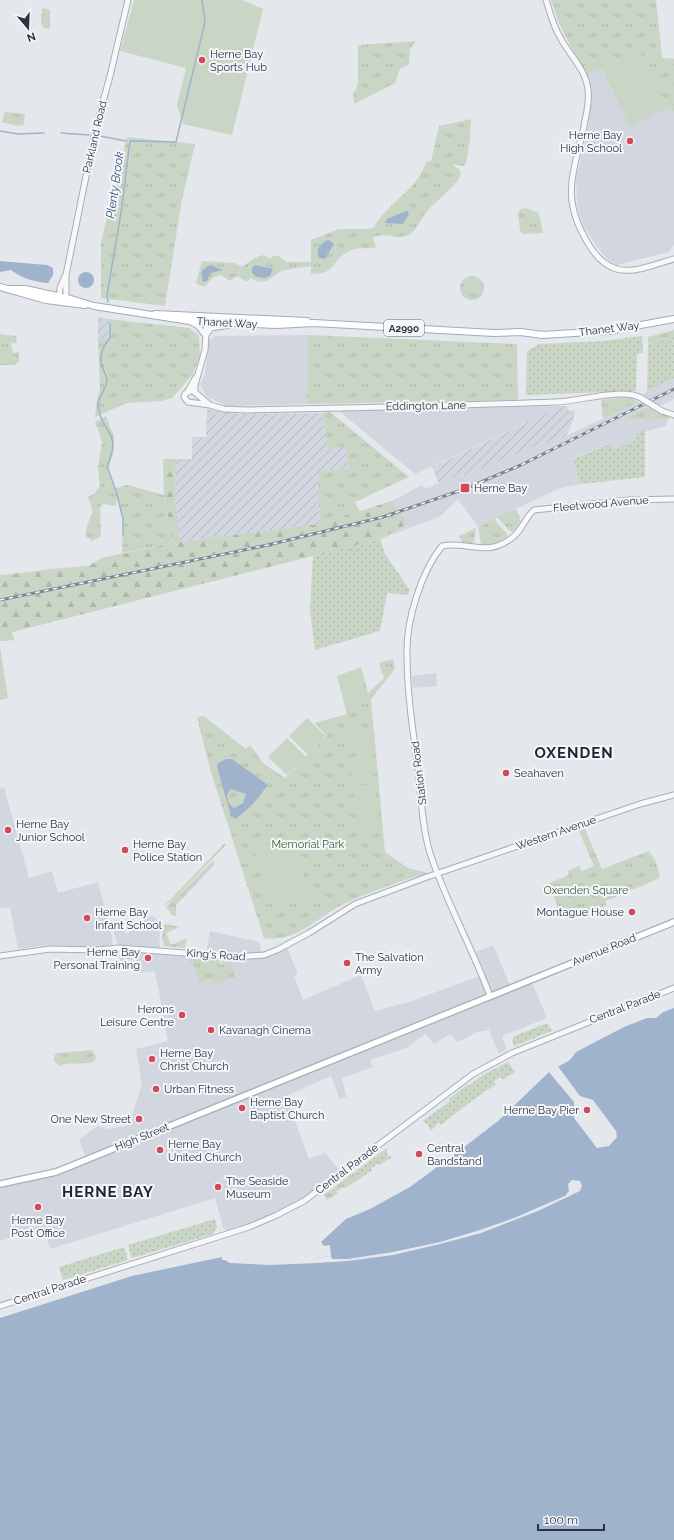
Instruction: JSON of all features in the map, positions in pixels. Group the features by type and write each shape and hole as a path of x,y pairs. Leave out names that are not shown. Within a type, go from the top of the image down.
{"main road":[{"name":"Thanet Way","path":"0,287 9,289 25,289 62,299 70,304 190,321 207,319 243,324 307,322"},
{"name":"Thanet Way","path":"140,314 207,319 307,322 494,333 520,336 608,331 674,319"},
{"name":"Avenue Road","path":"490,996 674,922"},
{"name":"High Street","path":"0,1184 52,1173 490,996"}],"street":[{"name":"Parkland Road","path":"62,299 92,143 128,0"},
{"path":"546,0 559,37 578,65 588,88 588,105 571,186 573,212 580,229 597,256 611,268 621,271 640,270 674,258"},
{"name":"Parkland Road","path":"62,299 60,288 66,275"},
{"path":"200,373 185,394 185,399 192,402 196,398 205,350 207,319"},
{"path":"190,321 198,326 206,336"},
{"path":"206,336 211,328 217,326 243,324"},
{"path":"188,391 196,393"},
{"name":"Eddington Lane","path":"196,393 210,405"},
{"name":"Eddington Lane","path":"192,402 224,409 253,410 554,402 633,395 641,398 662,411 674,415"},
{"name":"Fleetwood Avenue","path":"442,546 456,545 488,549 496,547 514,537 529,514 534,510 629,500 674,499"},
{"name":"Station Road","path":"442,546 429,567 414,608 406,652 408,688 427,840 438,873 490,996"},
{"name":"Western Avenue","path":"438,873 640,804 674,795"},
{"name":"King's Road","path":"0,956 50,950 96,950 119,948 238,958 264,955 277,950 309,933 355,904 438,873"},
{"name":"Central Parade","path":"0,1306 263,1222 304,1201 473,1074 491,1063 566,1030 674,988"}],"shaded area":[{"name":"Herne Bay High School","path":"551,0 656,0 662,58 674,59 674,245 669,252 617,265 609,261 600,251 582,224 577,205 576,179 588,127 589,109 585,74 559,23"},
{"path":"98,317 108,319 109,341 98,338"},
{"path":"308,335 307,404 228,406 207,397 200,384 205,374 209,341 215,336"},
{"path":"674,378 674,399 660,406 643,395 647,391"},
{"path":"639,402 649,407 627,419 668,419 666,426 635,434 637,440 614,451 610,443 573,458 581,484 560,488 478,527 458,499 439,517 380,539 12,632 14,640 0,641 0,575 28,573 47,569 89,566 102,558 179,542 320,524 392,501 422,485 426,489 462,473 463,476 528,449 566,436"},
{"path":"562,406 415,474 338,410"},
{"path":"562,406 567,406 569,411 575,410 573,421 566,436 528,449 464,476 462,473 439,483 432,467"},
{"path":"207,409 238,414 323,413 328,448 346,447 348,468 318,472 320,524 179,542 175,501 176,459 192,459 192,437 206,437"},
{"path":"436,673 437,686 413,688 412,676"},
{"name":"Herne Bay Junior School","path":"4,787 29,878 52,871 58,893 98,882 113,940 111,945 93,947 45,945 18,949 10,907 0,908 0,789"},
{"path":"152,915 159,922 160,948 206,954 210,931 259,942 262,952 285,943 298,974 294,976 303,1000 361,975 375,1011 409,1002 485,974 476,952 493,945 512,990 532,983 547,1018 502,1036 506,1047 505,1050 499,1054 489,1030 477,1032 458,1042 450,1034 434,1044 425,1034 406,1048 370,1060 373,1067 342,1078 346,1097 340,1099 331,1076 286,1096 309,1159 325,1153 340,1171 300,1201 262,1220 226,1231 223,1227 215,1198 50,1249 44,1227 0,1241 0,1181 50,1171 86,1158 79,1139 98,1126 108,1129 129,1125 142,1084 136,1049 168,1041 155,971 139,973 136,959 120,962 118,945 113,929 123,925 126,934"}],"green space":[{"name":"Herne Bay Sports Hub","path":"134,0 242,0 263,9 232,135 183,124 177,105 186,68 120,51"},
{"path":"551,0 656,0 662,58 674,59 674,112 667,108 630,126 602,69 585,74 559,23"},
{"path":"42,8 50,10 50,29 44,28 41,23"},
{"path":"416,41 410,49 409,65 400,69 395,83 354,104 353,92 356,90 358,83 358,45"},
{"path":"638,48 667,108 630,126 601,66"},
{"path":"5,112 25,114 24,125 17,126 2,122"},
{"path":"471,119 470,139 466,164 463,166 454,164 454,166 460,170 461,175 453,186 431,206 416,228 409,235 402,237 382,235 373,237 376,247 349,251 326,272 311,274 311,266 284,270 268,280 260,282 251,278 247,282 237,276 230,281 221,275 214,277 204,287 196,283 202,261 234,263 242,267 253,259 263,255 271,259 272,256 278,256 287,262 311,262 311,240 339,229 369,229 374,227 387,210 416,181 426,162 431,161 439,126"},
{"path":"127,137 195,144 182,199 165,306 101,298 101,242"},
{"path":"526,208 539,213 543,233 523,234 520,231 518,213 521,209"},
{"path":"472,276 480,280 484,288 480,296 472,300 464,296 460,288 464,280"},
{"path":"108,319 189,328 199,336 200,356 193,374 172,398 162,401 127,403 95,417 100,389 98,338 109,341"},
{"path":"674,330 674,337 648,344 648,337"},
{"path":"0,334 16,336 17,343 11,343 13,353 19,352 19,361 15,365 0,365"},
{"path":"308,335 517,344 518,400 307,404"},
{"path":"642,336 643,353 637,354 636,391 526,395 527,351 539,344 604,341"},
{"path":"674,337 674,378 647,391 648,344"},
{"path":"629,397 639,402 603,419 601,400"},
{"path":"649,407 670,416 668,419 625,419"},
{"path":"330,412 409,477 355,502 360,512 320,524 318,472 348,468 346,447 328,449 323,413"},
{"path":"106,416 114,437 114,449 108,471 115,488 128,485 164,495 173,543 122,553 123,519 117,499 116,506 103,504 100,507 101,536 92,541 86,536 86,528 93,512 88,497 95,493 100,486 98,468 102,441 95,422"},
{"path":"645,430 645,477 581,484 573,459 611,443 614,450 637,440 635,434"},
{"path":"163,459 176,459 175,501 180,542 320,524 392,501 407,524 380,539 12,632 14,640 0,641 0,575 89,566 102,558 173,543 164,495"},
{"path":"516,509 521,521 515,530 511,532 497,517"},
{"path":"494,519 507,534 507,537 496,544 483,546 481,544 478,527"},
{"path":"476,528 474,542 472,544 462,542 459,536"},
{"path":"380,539 385,554 410,590 408,595 387,593 380,631 315,650 310,609 313,556"},
{"path":"0,647 8,698 0,700"},
{"name":"Memorial Park","path":"393,659 395,669 371,699 385,852 408,868 428,873 354,899 334,909 306,928 286,937 276,939 264,938 210,769 197,717 204,716 246,749 250,745 264,764 285,778 327,736 315,723 347,714 337,676 361,667 368,693 384,678 379,663"},
{"path":"359,670 366,693 345,700 338,677"},
{"path":"307,718 326,736 308,755 289,736"},
{"path":"371,728 372,752 350,753 349,729"},
{"path":"287,738 306,757 287,775 268,757"},
{"path":"372,756 373,780 352,781 350,757"},
{"path":"375,785 379,832 358,834 354,786"},
{"name":"Oxenden Square","path":"584,827 602,869 649,851 656,862 660,876 658,879 606,901 606,905 585,914 582,910 561,917 549,883 569,875 568,871 579,866 582,871 594,866 578,829"},
{"path":"291,837 311,896 273,909 254,849"},
{"path":"225,843 226,845 173,900 164,906"},
{"path":"213,861 215,864 176,905 176,916 173,916 166,907"},
{"path":"165,924 180,927 166,933 171,945 187,938 185,948 163,946 164,942 162,941"},
{"path":"190,958 219,960 220,965 231,962 235,975 234,977 214,984 212,979 199,983 193,963 189,964"},
{"path":"548,1024 552,1031 514,1046 512,1040 514,1036"},
{"path":"92,1050 96,1056 95,1061 91,1063 63,1064 63,1066 58,1065 54,1061 54,1056 57,1053"},
{"path":"508,1062 515,1072 503,1080 501,1077 494,1081 496,1084 441,1125 439,1122 431,1131 428,1125 423,1121 450,1101 449,1099 468,1084 469,1086 483,1075"},
{"path":"387,1148 387,1156 392,1157 380,1165 378,1164 371,1168 372,1170 358,1180 353,1173"},
{"path":"353,1173 358,1180 337,1191 338,1193 327,1200 324,1195"},
{"path":"215,1219 217,1227 213,1234 132,1258 128,1245"},
{"path":"124,1247 128,1260 63,1280 59,1267"}],"water":[{"path":"407,210 409,214 403,224 385,223 387,219"},
{"path":"329,240 334,244 325,259 319,258 318,249"},
{"path":"0,261 47,265 53,268 53,275 48,283 28,279 11,270 0,272"},
{"path":"211,265 223,270 211,273 207,281 203,282 201,272 206,267"},
{"path":"255,265 273,269 270,276 265,278 257,277 252,273 252,268"},
{"path":"86,272 92,274 94,280 92,286 86,288 80,286 78,280 80,274"},
{"path":"226,759 232,759 268,785 253,804 236,819 231,816 217,767 218,763","holes":["231,789 246,794 243,803 234,808 228,802 227,794"]},
{"path":"674,1008 674,1540 0,1540 0,1318 132,1276 222,1257 222,1260 230,1263 270,1265 317,1263 317,1258 331,1256 330,1245 324,1246 321,1242 346,1219 370,1209 410,1187 498,1121 549,1072 570,1060 576,1052 624,1027 647,1018 656,1018 663,1012"}],"pier":[{"name":"Herne Bay Pier","path":"557,1065 580,1096 593,1100 616,1131 617,1137 609,1146 597,1148 574,1118 574,1102 548,1071"},
{"path":"572,1180 580,1181 582,1186 580,1191 538,1211 481,1233 393,1255 348,1261 317,1263 317,1258 331,1256 332,1259 348,1259 393,1252 440,1242 480,1230 514,1218 565,1196 569,1191 568,1184"}],"waterway":[{"name":"Plenty Brook","path":"108,302 107,295 121,213 130,141 176,142 205,22 202,0"},
{"path":"0,131 18,134 44,133"},
{"path":"61,133 89,135"},
{"path":"100,136 126,141"},
{"name":"Plenty Brook","path":"110,323 110,338 103,349 101,357 107,381 98,406 100,415 112,439 113,446 107,466 117,494 123,519 123,535"}],"railway":[{"path":"0,600 268,545 383,517 462,490 521,465 674,389"}],"place":[{"name":"Herne Bay Sports Hub","path":"202,60"},
{"name":"Herne Bay High School","path":"630,141"},
{"name":"Herne Bay","path":"465,488"},
{"name":"Seahaven","path":"506,773"},
{"name":"Herne Bay Junior School","path":"8,830"},
{"name":"Herne Bay Police Station","path":"125,850"},
{"name":"Montague House","path":"632,912"},
{"name":"Herne Bay Infant School","path":"87,918"},
{"name":"Herne Bay Personal Training","path":"148,958"},
{"name":"The Salvation Army","path":"347,963"},
{"name":"Herons Leisure Centre","path":"182,1015"},
{"name":"Kavanagh Cinema","path":"211,1030"},
{"name":"Herne Bay Christ Church","path":"152,1059"},
{"name":"Urban Fitness","path":"156,1089"},
{"name":"Herne Bay Baptist Church","path":"242,1108"},
{"name":"Herne Bay Pier","path":"587,1110"},
{"name":"One New Street","path":"139,1119"},
{"name":"Herne Bay United Church","path":"160,1150"},
{"name":"Central Bandstand","path":"419,1154"},
{"name":"The Seaside Museum","path":"218,1187"},
{"name":"Herne Bay Post Office","path":"38,1207"}],"district":[{"name":"OXENDEN","path":"574,753"},
{"name":"HERNE BAY","path":"108,1192"}]}
